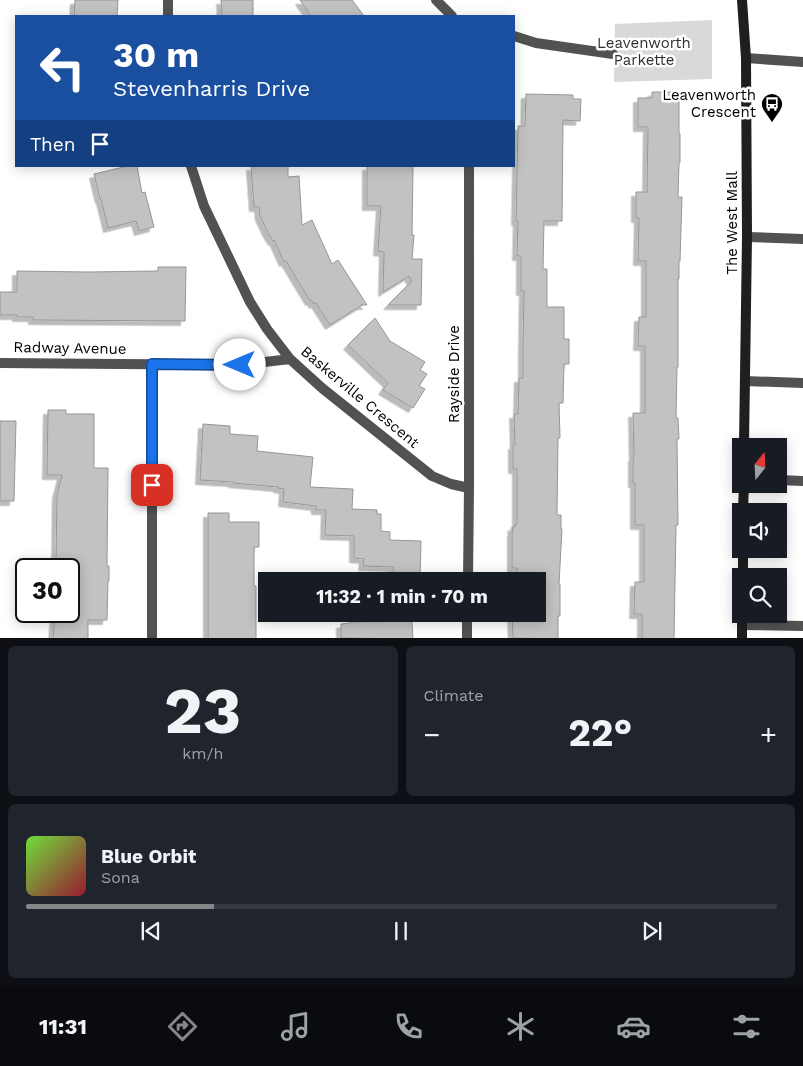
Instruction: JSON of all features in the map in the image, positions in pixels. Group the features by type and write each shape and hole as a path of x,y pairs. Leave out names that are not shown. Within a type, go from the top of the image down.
{"main road":[{"name":"The West Mall","path":"742,0 746,58 747,237 744,438"},
{"path":"742,625 742,638"}],"street":[{"path":"168,0 168,15"},
{"path":"436,0 451,15"},
{"path":"515,36 536,43 613,54"},
{"path":"746,58 803,62"},
{"name":"Baskerville Crescent","path":"192,167 204,206 250,302 267,329 290,359 322,388 432,476 451,484 469,488"},
{"name":"Rayside Drive","path":"468,572 469,167"},
{"path":"747,237 803,239"},
{"name":"Radway Avenue","path":"0,363 240,365 290,359"},
{"path":"152,364 152,638"},
{"path":"746,381 803,383"},
{"path":"788,480 803,481"},
{"path":"467,638 468,622"},
{"path":"742,625 803,626"}],"green space":[{"name":"Leavenworth Parkette","path":"712,20 712,79 614,82 615,24"}],"building":[{"path":"75,0 118,0 117,15 74,15"},
{"path":"221,0 253,0 253,15 222,15"},
{"path":"300,0 352,0 363,15 310,15"},
{"path":"652,92 679,92 680,163 678,197 682,197 678,279 676,418 678,418 679,439 677,439 678,525 676,525 674,638 642,638 642,614 634,614 635,582 644,582 644,525 635,525 633,413 645,413 645,346 638,346 639,317 646,317 646,261 638,261 639,218 636,218 636,192 647,192 648,127 638,127 638,98 652,98"},
{"path":"526,94 573,95 573,99 581,99 580,121 563,120 562,221 544,221 543,269 547,269 547,307 564,307 564,339 569,339 569,364 564,364 563,403 559,403 560,438 558,438 557,515 561,515 562,529 558,638 513,638 512,622 546,622 546,572 517,572 517,568 512,568 512,527 515,527 515,524 517,524 517,469 513,469 513,445 515,445 514,414 518,414 519,378 523,378 524,291 521,291 521,256 517,256 518,221 516,221 518,126 525,126"},
{"path":"124,167 137,167 142,193 145,192 154,227 139,231 136,221 108,228 94,174"},
{"path":"251,167 288,167 288,177 299,176 302,225 312,220 332,264 338,260 367,305 362,305 330,325 316,303 314,304 310,301 286,261 284,262 260,216 259,207 254,207"},
{"path":"367,167 413,167 412,235 414,235 412,259 422,259 421,305 388,305 412,281 409,276 383,292 384,252 378,251 381,206 367,206"},
{"path":"158,267 186,267 185,321 33,320 33,317 0,315 0,292 17,292 17,271 158,271"},
{"path":"375,318 390,341 425,362 420,370 427,374 419,386 425,389 413,408 383,390 388,383 348,345"},
{"path":"48,410 66,410 66,414 94,414 94,468 108,468 107,566 109,566 109,581 107,620 88,620 88,638 53,638 54,623 80,623 80,558 56,558 57,494 62,475 47,475"},
{"path":"0,421 16,421 14,501 0,501"},
{"path":"203,424 230,426 230,434 258,436 257,451 313,457 310,487 353,489 352,509 377,510 377,514 381,514 381,531 390,532 390,540 421,541 420,572 393,572 393,567 363,566 364,559 354,558 354,536 325,535 326,510 316,510 316,506 283,502 284,489 233,482 200,480"},
{"path":"208,513 229,513 229,522 259,522 259,547 254,547 256,638 208,638"},
{"path":"412,622 413,638 341,638 341,624"}],"place":[{"name":"Leavenworth Crescent","path":"772,123"}],"route":[{"path":"152,485 152,364 240,365"}]}
